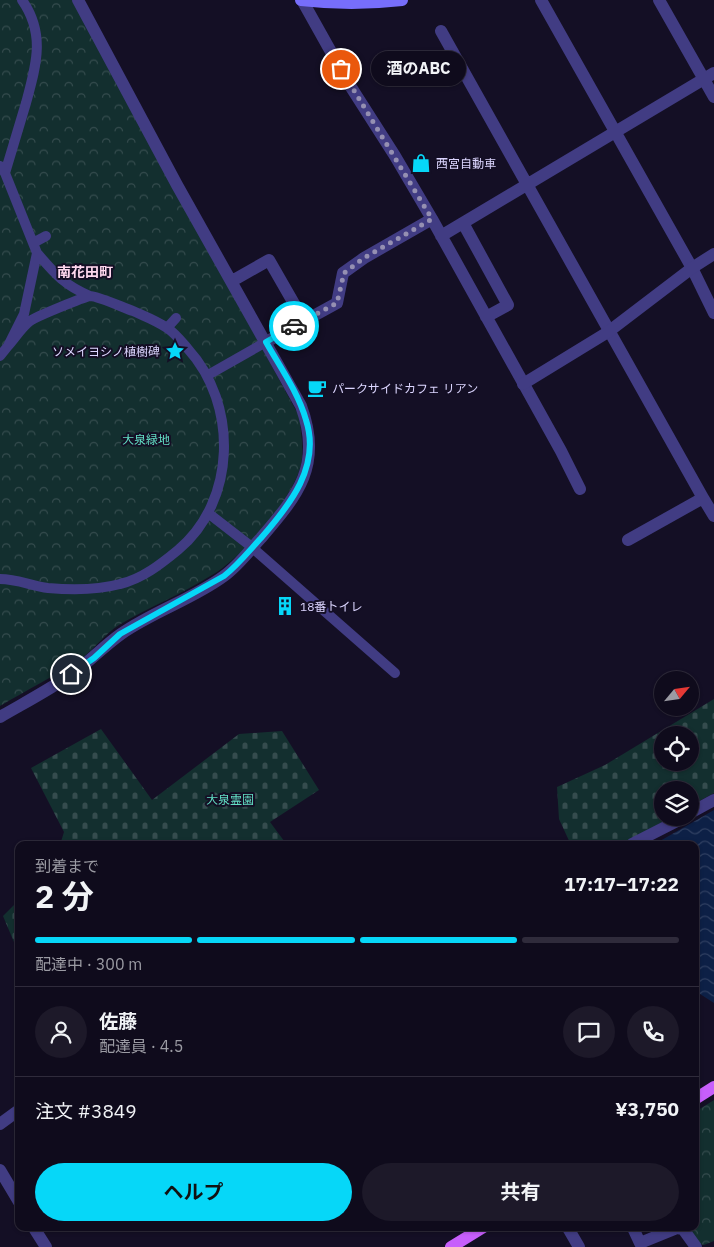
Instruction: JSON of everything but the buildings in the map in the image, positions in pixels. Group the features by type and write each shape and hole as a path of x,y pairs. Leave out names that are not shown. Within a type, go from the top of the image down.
{"main road":[{"path":"301,0 340,4 402,0"},
{"path":"699,1096 714,1087"},
{"path":"451,1247 477,1231"}],"street":[{"path":"0,579 10,579 48,588 88,589 121,584 150,571 186,544 208,513 215,500 223,463 224,438 222,412 208,375 198,359 167,328 117,304 76,290 59,279 37,253 2,169 36,66 37,43 34,24 22,0"},
{"path":"0,717 71,674 94,658 120,634 224,576 237,565 294,497 306,472 310,456 311,441 307,421 301,406 78,0"},
{"path":"301,0 349,84 432,219 580,489"},
{"path":"541,0 692,268 714,313"},
{"path":"659,0 709,76 714,97"},
{"path":"441,31 528,184 608,332 714,516"},
{"path":"441,236 709,76"},
{"path":"208,375 337,303 344,273 364,258 432,219"},
{"path":"463,223 508,305 486,317"},
{"path":"33,243 46,236"},
{"path":"8,346 24,314 37,253"},
{"path":"523,384 608,332 692,268 714,254"},
{"path":"232,280 269,260 304,321"},
{"path":"0,356 30,321 90,296"},
{"path":"167,328 176,318"},
{"path":"628,540 704,498"},
{"path":"208,513 252,548 395,673"},
{"path":"699,808 714,800"},
{"path":"638,841 667,826"},
{"path":"0,1124 15,1113"},
{"path":"0,1170 15,1195"},
{"path":"36,1231 46,1247"},
{"path":"570,1231 579,1247"},
{"path":"634,1231 640,1243 670,1231"},
{"path":"684,1231 696,1247"}],"green space":[{"name":"大泉緑地","path":"0,0 72,0 299,416 302,449 300,468 295,482 286,497 264,528 224,567 201,582 119,625 82,658 0,706"},
{"path":"714,699 714,793 699,801 699,781 654,781 655,826 628,841 569,841 559,819 557,787 605,765 654,735 654,771 699,771 699,726 669,726 686,716 699,716 699,708"},
{"name":"大泉霊園","path":"101,729 152,800 239,734 282,731 319,790 270,822 284,841 61,841 64,832 31,768"},
{"path":"15,904 15,944 3,916"},
{"path":"714,1100 714,1241 704,1245 696,1243 690,1231 699,1231 699,1109"}],"water":[{"path":"714,810 714,1003 699,993 699,841 660,841 686,826 699,826 699,819"}],"way so far":[{"path":"294,326 337,303 344,273 364,258 432,219 341,69"}],"place":[{"name":"酒のABC","path":"341,69"},
{"name":"西宮自動車","path":"421,163"},
{"name":"ソメイヨシノ植樹碑","path":"175,351"},
{"name":"パークサイドカフェ リアン","path":"317,388"},
{"name":"18番トイレ","path":"285,606"}],"district":[{"name":"南花田町","path":"85,272"}],"route":[{"path":"71,674 94,658 120,634 204,589 224,576 237,565 294,497 306,472 311,441 307,421 301,406 266,342 294,326"}]}
